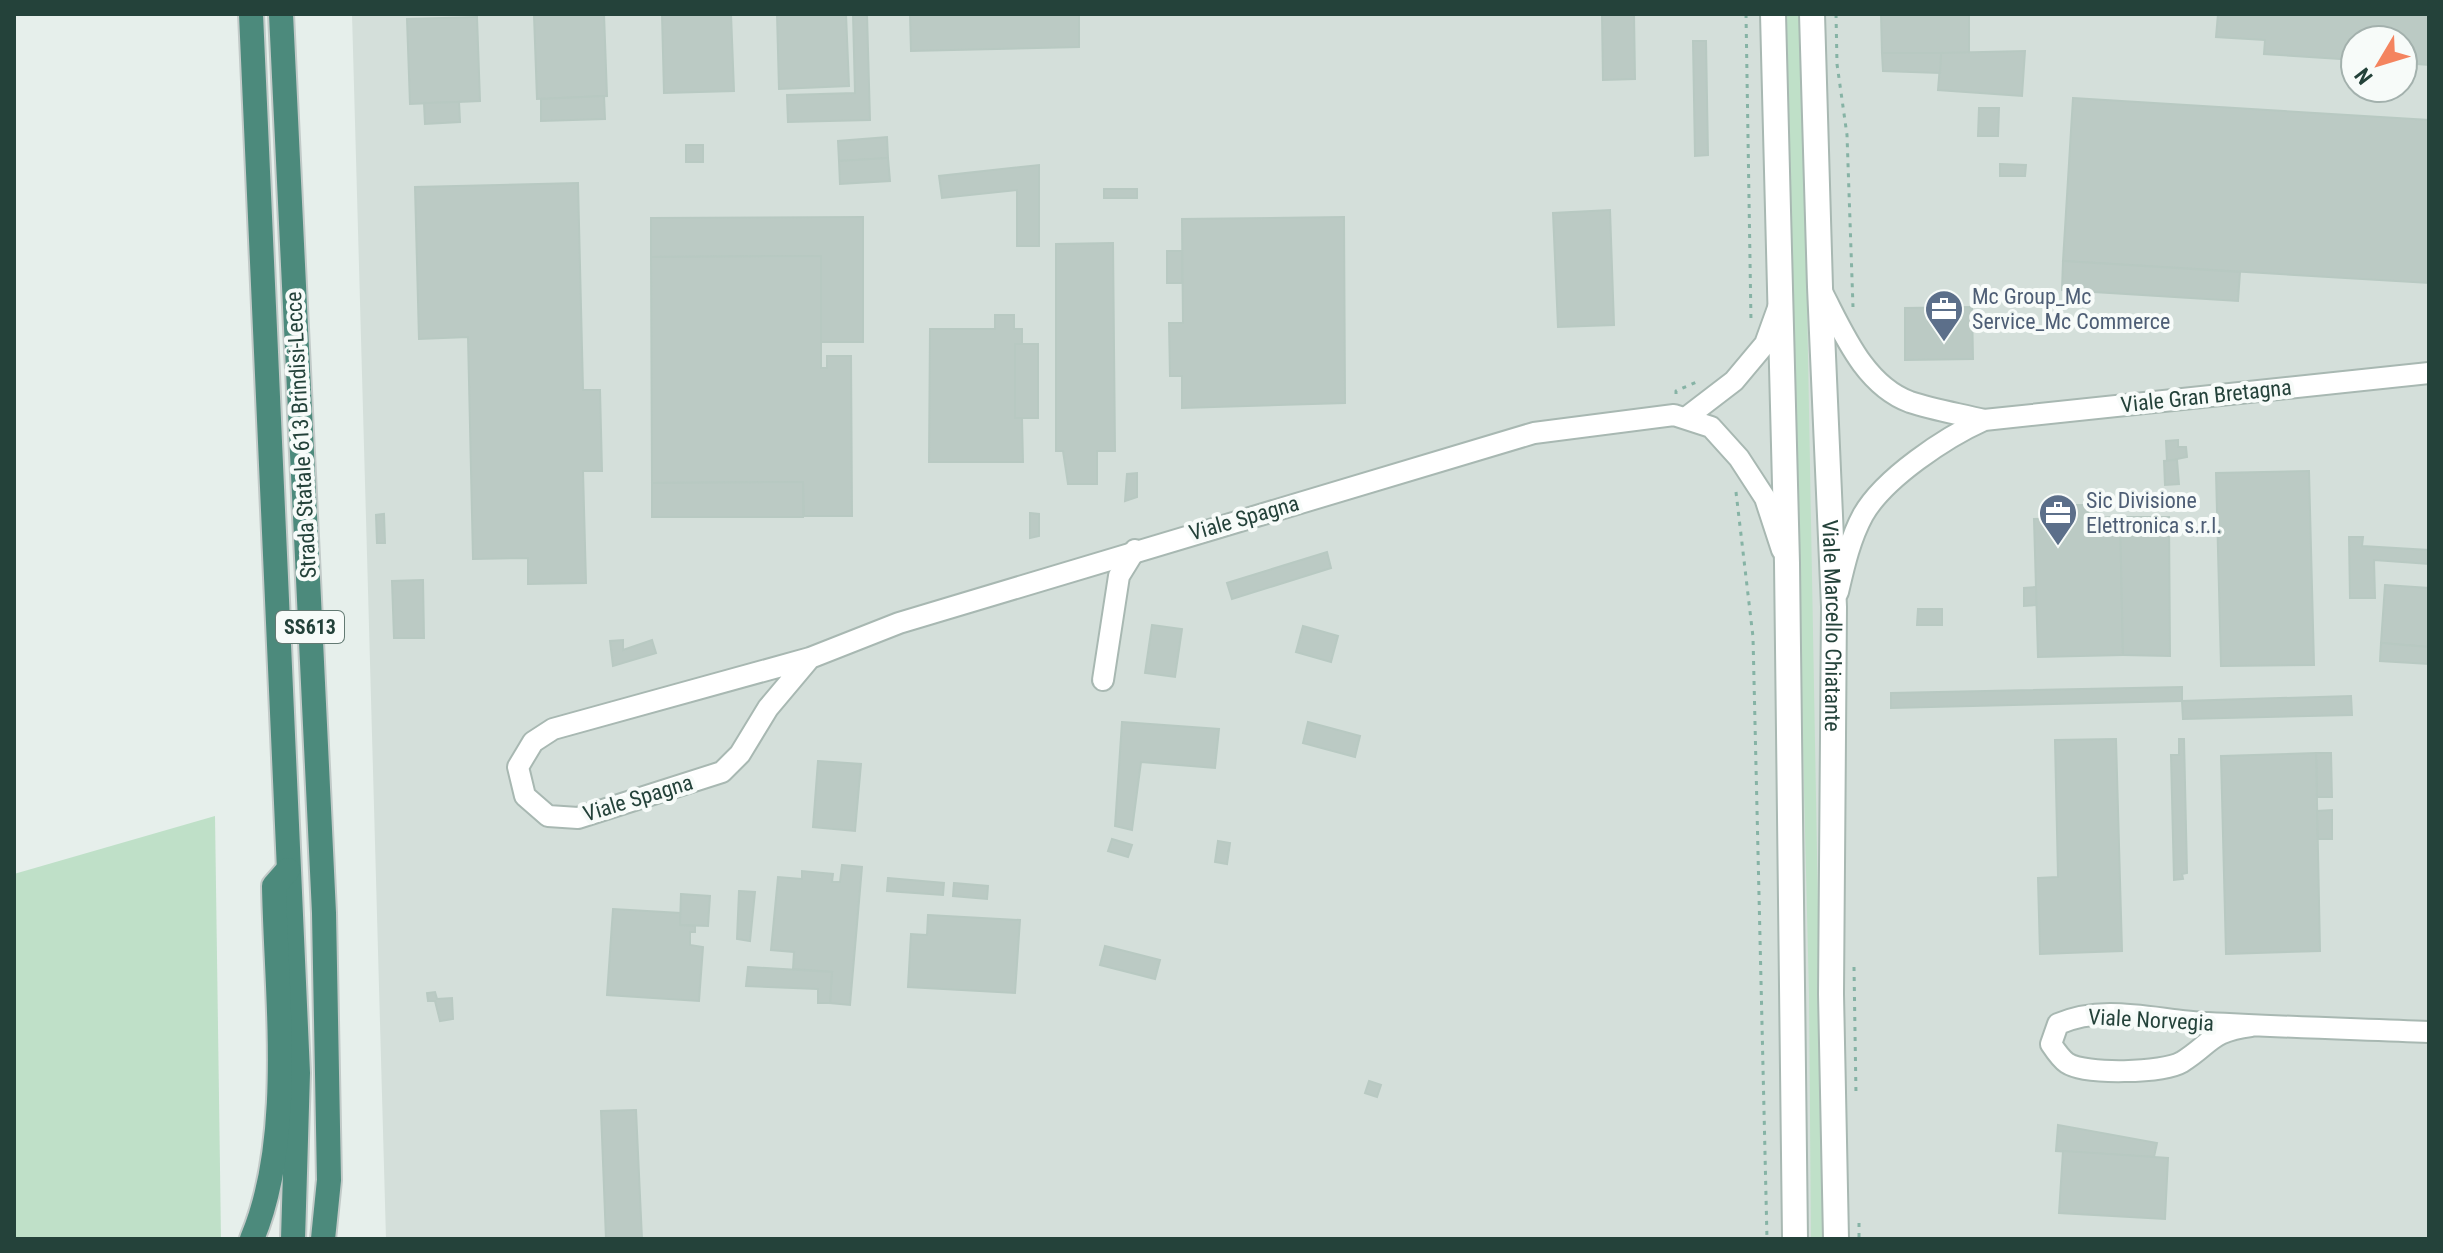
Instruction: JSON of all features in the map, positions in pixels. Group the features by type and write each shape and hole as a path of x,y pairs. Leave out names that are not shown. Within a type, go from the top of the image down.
{"highway":[{"name":"Strada Statale 613 Brindisi-Lecce","path":"251,14 298,1073 293,1239"},
{"name":"Strada Statale 613 Brindisi-Lecce","path":"281,14 324,913 329,1180 323,1239"},
{"path":"252,1239 266,1207 279,1121 274,886 290,868"},
{"path":"329,1180 339,1213 339,1239"}],"street":[{"name":"Viale Marcello Chiatante","path":"1773,14 1787,563 1795,1239"},
{"name":"Viale Marcello Chiatante","path":"1812,14 1834,607 1831,994 1836,1239"},
{"name":"Viale Gran Bretagna","path":"1820,287 1845,336 1880,384 1909,401 1984,420 2429,373"},
{"path":"1681,416 1734,381 1765,344 1780,300"},
{"path":"1681,416 1711,427 1739,458 1765,498 1787,563"},
{"name":"Viale Spagna","path":"810,658 768,708 740,754 722,772 578,818 548,816 525,796 518,767 533,742 553,729 810,658 899,623 1534,433 1681,416"},
{"name":"Viale Gran Bretagna","path":"1834,607 1847,554 1864,513 1935,446 1984,420"},
{"path":"1103,680 1119,576 1135,550"},
{"name":"Viale Norvegia","path":"2251,1026 2208,1039 2183,1062 2165,1070 2085,1070 2067,1063 2051,1044 2058,1024 2077,1016 2119,1014 2251,1026 2429,1032"}],"path":[{"path":"1746,14 1753,315 1748,330"},
{"path":"1836,14 1837,64 1847,135 1850,281 1854,314"},
{"path":"1681,416 1676,391 1705,379"},
{"path":"1730,481 1739,506 1753,637 1767,1239"},
{"path":"1854,965 1857,1110"},
{"path":"1859,1213 1859,1239"}],"shaded area":[{"path":"352,14 2429,14 2429,1239 386,1239"}],"green space":[{"path":"1785,14 1802,14 1824,1239 1811,1239 1809,994"},
{"path":"215,816 221,1239 14,1239 14,874"}],"building":[{"path":"604,14 607,96 537,99 534,15"},
{"path":"662,14 731,14 734,91 664,93"},
{"path":"777,14 846,14 849,86 779,89"},
{"path":"853,14 867,14 870,120 788,122 787,95 855,93"},
{"path":"910,14 1079,14 1079,47 911,51"},
{"path":"1602,14 1634,14 1635,79 1603,80"},
{"path":"1881,14 1969,14 1969,53 1882,53"},
{"path":"2218,14 2429,14 2429,65 2419,64 2419,24 2339,24 2339,59 2264,54 2265,40 2216,37"},
{"path":"477,17 480,101 410,104 407,19"},
{"path":"1693,41 1706,41 1708,155 1695,156"},
{"path":"2025,51 2022,96 1938,90 1941,53"},
{"path":"1882,53 1941,53 1940,73 1883,71"},
{"path":"604,96 605,119 541,121 541,99"},
{"path":"2073,98 2429,120 2429,283 2063,261"},
{"path":"459,102 460,122 425,124 424,103"},
{"path":"1979,108 1999,108 1998,136 1978,136"},
{"path":"887,137 888,158 839,161 838,141"},
{"path":"686,145 703,145 703,162 686,162"},
{"path":"888,158 890,181 840,184 839,161"},
{"path":"2000,164 2026,165 2025,176 2000,176"},
{"path":"1039,165 1039,246 1017,246 1017,190 942,198 939,176"},
{"path":"578,183 583,390 600,390 602,471 583,471 586,583 528,584 528,558 473,559 468,337 419,339 415,187"},
{"path":"1104,189 1137,189 1137,198 1104,198"},
{"path":"1610,210 1614,325 1558,327 1553,213"},
{"path":"863,217 863,342 821,342 821,256 651,257 651,218"},
{"path":"1344,217 1345,403 1182,408 1182,376 1170,376 1169,323 1183,323 1182,219"},
{"path":"1113,243 1115,451 1097,451 1097,484 1068,484 1063,451 1056,451 1056,244"},
{"path":"1167,251 1182,251 1182,283 1167,283"},
{"path":"821,256 821,368 827,368 827,356 851,356 852,516 804,516 803,482 652,483 651,257"},
{"path":"2063,261 2240,272 2238,301 2062,290"},
{"path":"1972,307 1973,359 1905,360 1905,308"},
{"path":"995,315 1014,315 1014,329 1022,329 1022,344 1015,344 1015,418 1022,418 1023,462 929,462 930,329 995,329"},
{"path":"1015,344 1038,344 1038,418 1015,418"},
{"path":"2178,440 2178,447 2186,447 2187,457 2167,461 2166,441"},
{"path":"2177,460 2179,484 2165,485 2164,461"},
{"path":"2309,471 2314,665 2221,666 2216,473"},
{"path":"1137,473 1137,497 1125,501 1127,474"},
{"path":"803,482 803,517 652,517 652,483"},
{"path":"2066,505 2088,505 2089,518 2066,518"},
{"path":"1030,513 1039,514 1039,536 1030,538"},
{"path":"384,514 385,543 377,543 376,515"},
{"path":"2120,517 2123,655 2038,657 2034,519"},
{"path":"2120,517 2169,517 2170,656 2123,655"},
{"path":"2349,537 2363,537 2362,546 2429,550 2429,564 2374,560 2375,598 2350,598"},
{"path":"1327,552 1331,568 1232,599 1227,583"},
{"path":"423,580 424,638 394,638 392,581"},
{"path":"2385,585 2429,588 2429,647 2381,643"},
{"path":"2036,587 2036,605 2024,606 2024,588"},
{"path":"1918,609 1942,609 1942,625 1917,625"},
{"path":"1152,625 1182,629 1175,677 1145,673"},
{"path":"1303,626 1338,636 1331,662 1296,652"},
{"path":"623,640 623,650 652,640 656,653 613,666 610,641"},
{"path":"2381,643 2429,647 2429,664 2380,661"},
{"path":"2182,687 2182,701 1891,708 1891,693"},
{"path":"2351,696 2352,715 2183,719 2182,701"},
{"path":"1122,722 1219,729 1215,768 1141,762 1132,830 1115,826"},
{"path":"1308,722 1360,736 1355,757 1303,743"},
{"path":"2116,739 2122,951 2040,954 2038,878 2058,877 2055,740"},
{"path":"2179,739 2184,739 2187,873 2182,874 2183,879 2174,880 2171,755 2179,755"},
{"path":"2316,753 2331,753 2332,797 2317,797"},
{"path":"2316,753 2320,951 2226,954 2221,756"},
{"path":"818,761 861,764 855,831 813,827"},
{"path":"2332,810 2332,839 2318,839 2317,811"},
{"path":"1112,839 1132,845 1128,857 1108,851"},
{"path":"1218,841 1230,843 1227,864 1215,862"},
{"path":"842,865 862,867 850,1005 830,1003 832,972 793,969 794,952 771,950 778,877 802,879 802,871 833,874 832,882 840,882"},
{"path":"888,878 944,883 943,895 887,891"},
{"path":"954,883 988,886 987,899 953,896"},
{"path":"739,891 755,892 750,941 737,939"},
{"path":"681,894 710,896 708,926 680,925"},
{"path":"613,909 680,913 680,925 695,926 695,932 690,932 690,945 703,947 699,1001 607,995"},
{"path":"928,915 1020,920 1015,993 908,987 911,934 927,935"},
{"path":"1105,946 1160,960 1155,979 1100,965"},
{"path":"748,967 832,972 830,1003 818,1003 818,989 746,986"},
{"path":"435,992 437,999 452,998 453,1019 440,1021 435,1001 428,1001 427,993"},
{"path":"1369,1081 1381,1085 1377,1097 1365,1093"},
{"path":"636,1110 642,1239 606,1239 601,1111"},
{"path":"2058,1125 2157,1143 2154,1157 2056,1151"},
{"path":"2063,1151 2168,1158 2165,1219 2059,1213"}],"place":[{"name":"Mc Group_Mc Service_Mc Commerce","path":"1944,343"},
{"name":"Sic Divisione Elettronica s.r.l.","path":"2058,547"}]}
